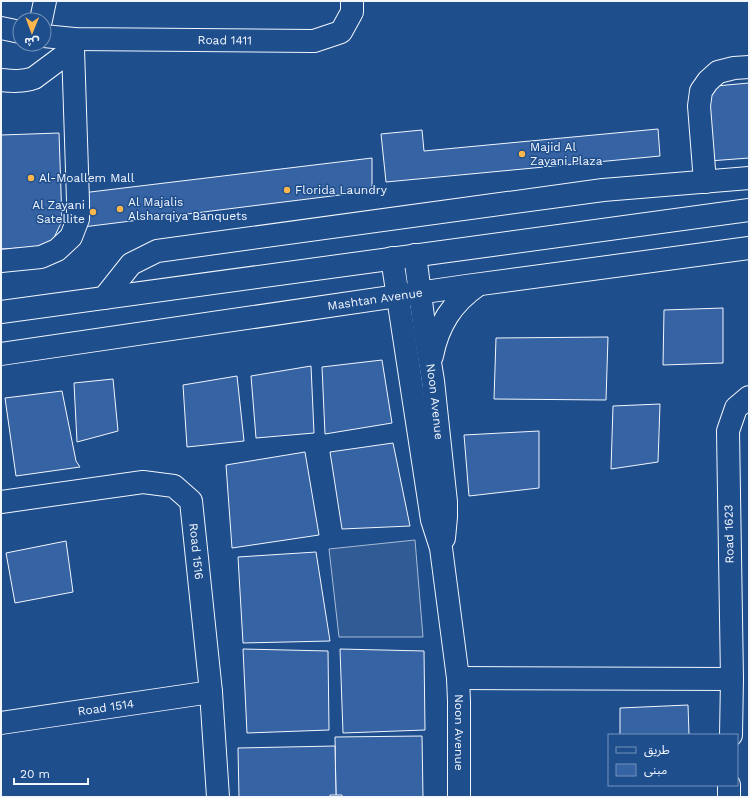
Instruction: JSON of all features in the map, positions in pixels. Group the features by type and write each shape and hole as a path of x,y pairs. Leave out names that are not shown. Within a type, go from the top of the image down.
{"street":[{"path":"43,12 45,1"},
{"name":"Road 1411","path":"52,38 74,44 314,41 341,32 352,12 352,1"},
{"path":"1,28 12,30"},
{"path":"1,80 19,81 34,78 74,44"},
{"path":"1,261 40,257 57,250 70,237 78,220 74,44"},
{"path":"705,182 699,106 701,91 708,81 718,72 734,68 749,67"},
{"path":"104,298 131,264 157,251 596,191 749,178"},
{"path":"1,312 749,210"},
{"name":"Mashtan Avenue","path":"1,354 397,296 749,248"},
{"name":"Noon Avenue","path":"416,255 425,332 433,381 446,517 445,533 441,548"},
{"name":"Noon Avenue","path":"392,258 432,520 441,548 458,678 459,797"},
{"path":"433,381 432,355 439,330 446,316 455,304 466,293 478,285"},
{"name":"Road 1623","path":"731,734 732,679 728,431 736,408 749,397"},
{"name":"Road 1516","path":"1,502 143,482 174,486 191,501 211,692 218,797"},
{"path":"458,678 732,679"},
{"name":"Road 1514","path":"1,723 211,692"},
{"path":"729,786 729,797"}],"shaded area":[{"path":"415,540 423,637 339,637 329,549"}],"building":[{"path":"749,83 749,158 709,161 705,87"},
{"name":"Majid Al Zayani Plaza","path":"658,129 660,156 386,182 381,134 422,130 424,151"},
{"name":"Al-Moallem Mall","path":"59,133 62,221 51,244 41,247 1,249 1,135"},
{"path":"372,158 372,191 83,227 82,193"},
{"path":"723,308 723,363 663,365 664,310"},
{"path":"608,337 606,400 494,399 496,338"},
{"path":"382,360 392,423 325,434 322,367"},
{"path":"311,366 314,433 256,438 251,376"},
{"path":"237,376 244,441 187,447 183,385"},
{"path":"113,379 118,431 77,442 74,383"},
{"path":"62,391 76,461 80,467 16,476 5,398"},
{"path":"660,404 658,462 611,469 613,406"},
{"path":"539,431 539,488 469,496 464,435"},
{"path":"393,443 410,526 342,529 330,452"},
{"path":"305,452 319,535 232,548 226,465"},
{"path":"66,541 73,592 15,603 6,553"},
{"path":"316,552 330,641 243,643 238,557"},
{"path":"243,649 328,651 329,730 247,733"},
{"path":"340,649 424,651 425,730 343,733"},
{"path":"688,705 689,734 620,734 620,708"},
{"path":"422,736 423,797 342,797 342,795 336,795 335,737"},
{"path":"335,746 336,795 330,795 330,797 239,797 238,748"}],"place":[{"name":"Majid Al Zayani Plaza","path":"522,154"},
{"name":"Al-Moallem Mall","path":"31,178"},
{"name":"Florida Laundry","path":"287,190"},
{"name":"Al Majalis Alsharqiya Banquets","path":"120,209"},
{"name":"Al Zayani Satellite","path":"93,212"}]}
